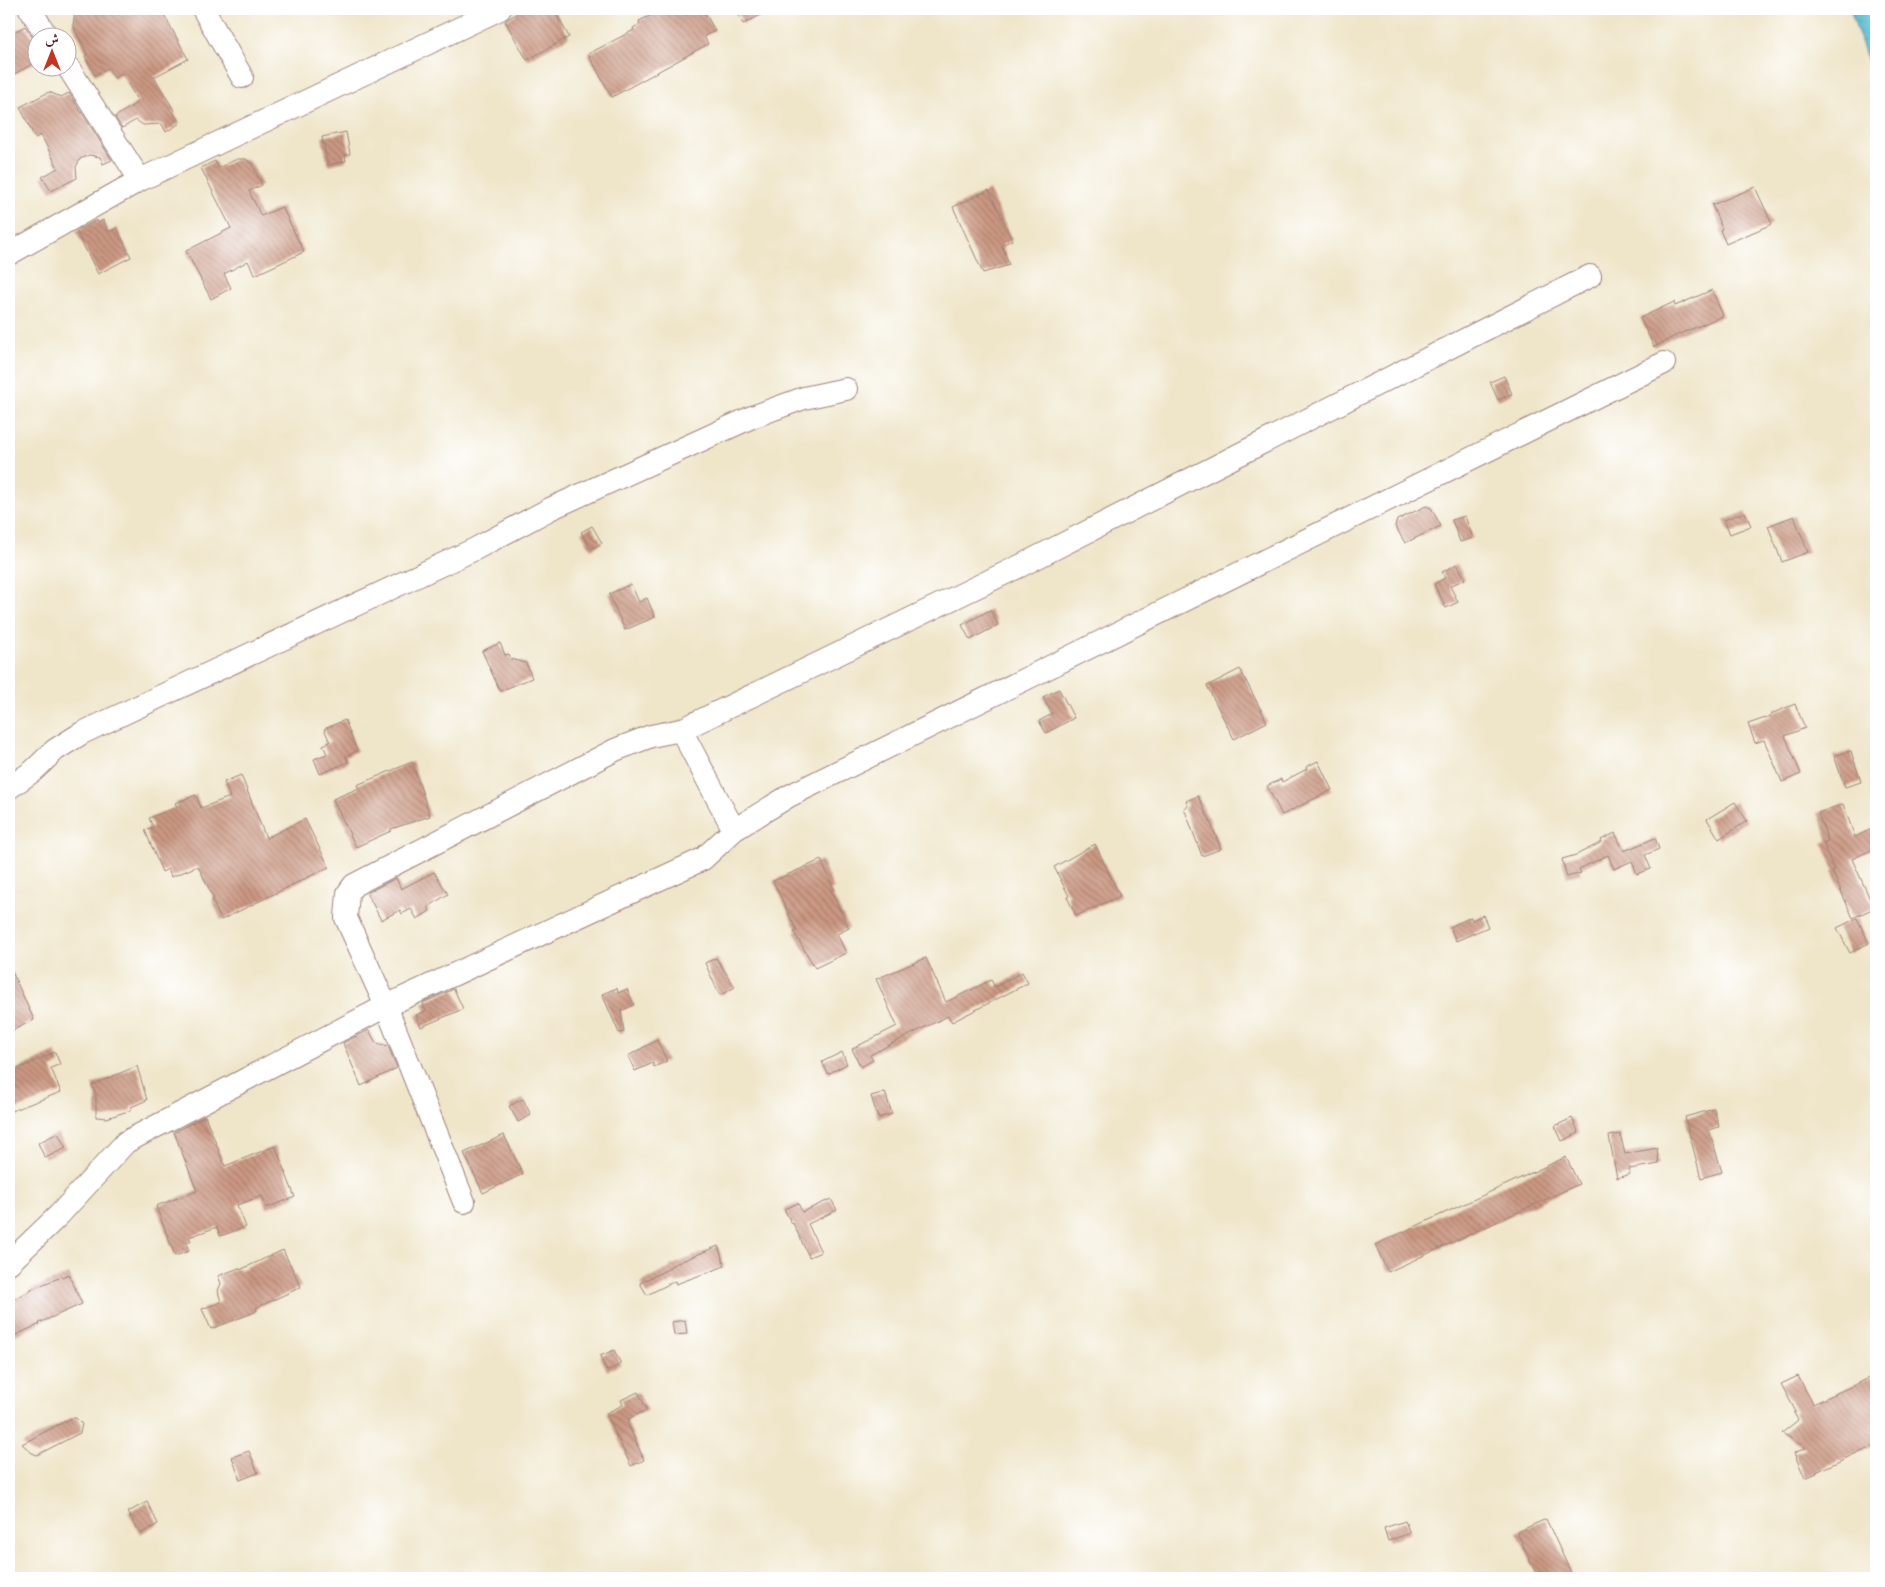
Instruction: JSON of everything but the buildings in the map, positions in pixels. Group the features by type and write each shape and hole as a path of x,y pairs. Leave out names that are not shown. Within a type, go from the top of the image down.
{"street":[{"path":"30,9 42,28"},
{"path":"204,9 242,77"},
{"path":"9,254 140,180 500,9"},
{"path":"75,78 140,180"},
{"path":"464,1202 386,1006 346,918 348,893 354,885 615,750 651,736 681,730 1022,565 1590,276"},
{"path":"9,1263 59,1215 126,1142 386,1006 703,859 734,830 789,796 1664,363"},
{"path":"9,788 33,771 55,750 82,733 475,550 550,509 752,417 804,398 846,389"},
{"path":"681,730 734,830"}],"water":[{"path":"1850,9 1876,9 1876,85"}]}
